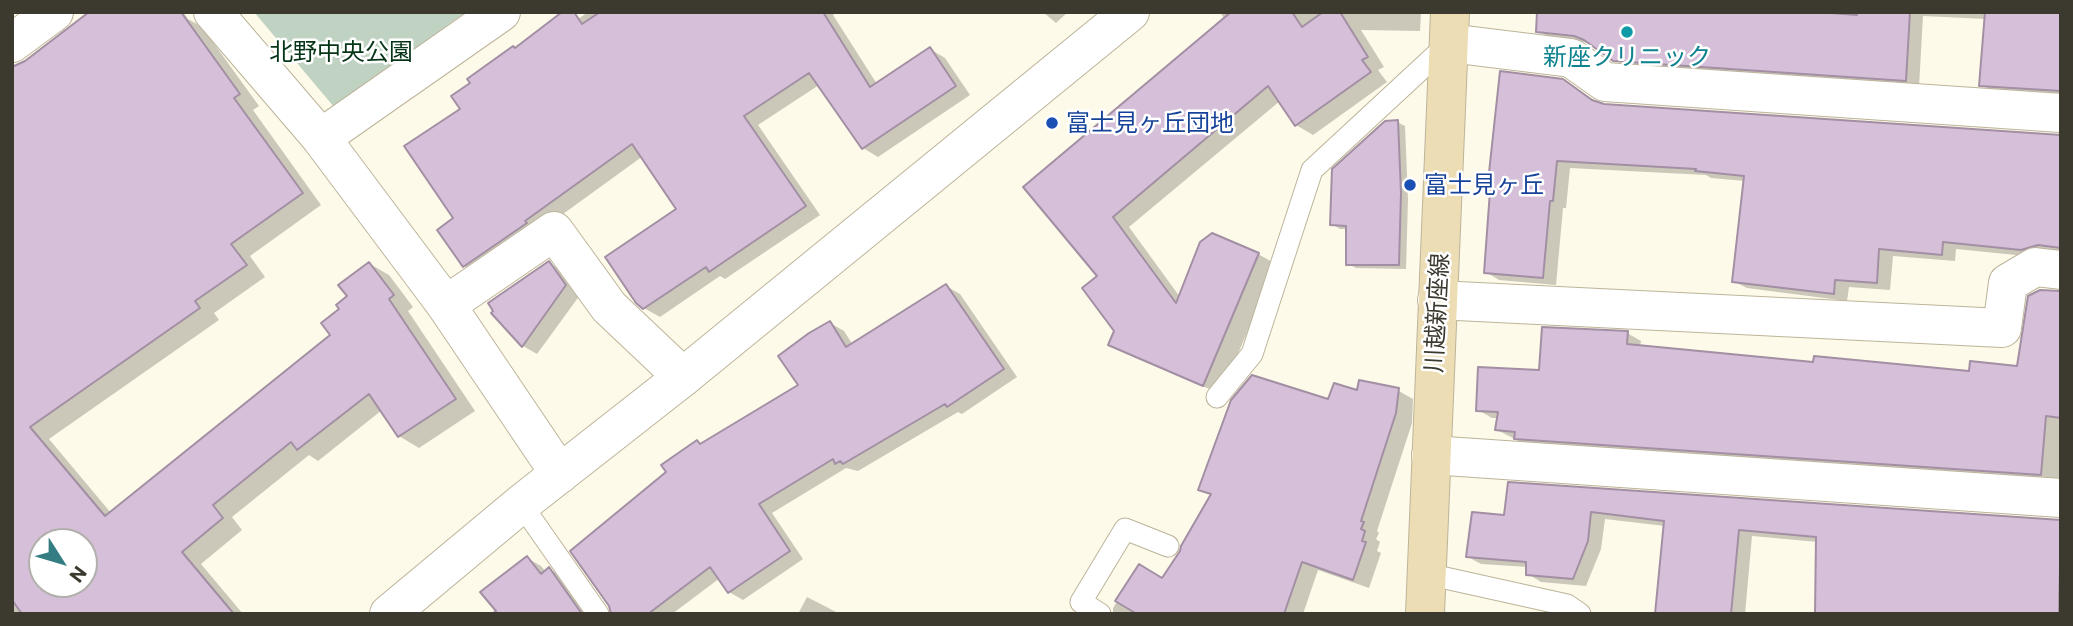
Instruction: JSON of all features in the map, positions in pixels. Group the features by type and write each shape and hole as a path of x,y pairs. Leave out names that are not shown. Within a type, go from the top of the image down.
{"main road":[{"name":"川越新座線","path":"1425,614 1449,28"}],"street":[{"path":"12,43 54,12"},
{"path":"213,12 321,138 446,305 560,474"},
{"path":"321,138 501,12"},
{"path":"389,614 521,504 683,377 1130,12"},
{"path":"1449,28 1571,58 1605,82 2061,113"},
{"path":"446,305 554,231 609,307 683,377"},
{"path":"1437,300 2002,328 2008,283 2035,267 2061,270"},
{"path":"1431,455 2061,498"}],"lane":[{"path":"1217,397 1252,354 1312,170 1449,28"},
{"path":"521,504 598,614"},
{"path":"1100,614 1081,602 1125,528 1168,546"},
{"path":"1427,574 1567,605 1580,614"}],"green space":[{"name":"北野中央公園","path":"254,12 466,12 334,107"}],"building":[{"path":"89,12 181,12 240,94 234,98 303,193 231,244 247,265 195,301 200,308 30,427 105,516 330,335 321,323 339,309 336,305 347,296 338,285 369,262 394,295 389,299 456,399 398,437 369,394 297,450 291,442 213,505 223,518 182,552 234,614 22,614 12,600 12,67 25,61"},
{"path":"562,12 574,12 582,24 600,12 823,12 870,87 930,47 956,86 862,149 809,73 744,116 806,206 709,272 706,267 643,309 636,303 605,257 676,209 632,144 463,267 437,230 453,218 404,146 460,109 451,96 470,83 467,79 513,46 515,48"},
{"path":"1231,12 1292,12 1302,27 1323,12 1340,12 1368,57 1362,60 1371,72 1295,126 1268,86 1113,217 1176,303 1200,242 1212,233 1259,253 1203,386 1108,345 1114,331 1082,288 1097,276 1023,187"},
{"path":"1537,12 1818,12 1857,15 1857,12 1910,12 1906,81 1613,61 1574,36 1536,32"},
{"path":"1985,12 2061,12 2061,91 1979,86"},
{"path":"1500,71 1563,79 1592,100 1604,104 2061,135 2061,248 2038,245 2021,250 1943,242 1942,255 1879,249 1877,283 1835,280 1834,294 1732,282 1744,176 1695,171 1696,169 1557,161 1553,201 1550,201 1543,278 1484,273 1490,191 1487,191"},
{"path":"1398,120 1401,193 1399,265 1346,265 1346,226 1330,225 1332,169 1385,121"},
{"path":"549,261 566,285 522,347 491,313 493,311 488,303"},
{"path":"946,284 1004,369 947,407 945,404 843,464 840,461 835,464 833,459 759,504 790,551 728,593 710,567 648,614 611,614 609,606 570,551 666,472 661,465 697,440 700,444 798,385 778,356 809,333 830,321 846,347"},
{"path":"2040,290 2061,291 2061,418 2046,416 2041,475 1514,439 1515,432 1495,430 1498,412 1476,411 1478,367 1539,370 1542,327 1628,331 1627,344 1813,362 1814,356 1969,371 1970,361 2017,366 2028,296"},
{"path":"1252,375 1328,399 1334,383 1357,390 1359,380 1399,388 1396,413 1361,521 1364,522 1361,529 1365,531 1362,541 1366,542 1353,580 1302,562 1284,614 1137,614 1115,601 1139,564 1162,578 1180,551 1211,494 1198,490 1231,400"},
{"path":"1508,482 2061,520 2059,614 1815,614 1816,537 1739,530 1731,614 1655,614 1664,521 1591,512 1588,541 1573,579 1526,575 1526,562 1466,557 1472,512 1504,515"},
{"path":"527,556 541,574 549,567 582,614 492,614 496,611 480,592"}],"place":[{"name":"新座クリニック","path":"1627,32"},
{"name":"富士見ヶ丘団地","path":"1052,123"},
{"name":"富士見ヶ丘","path":"1410,185"}]}
